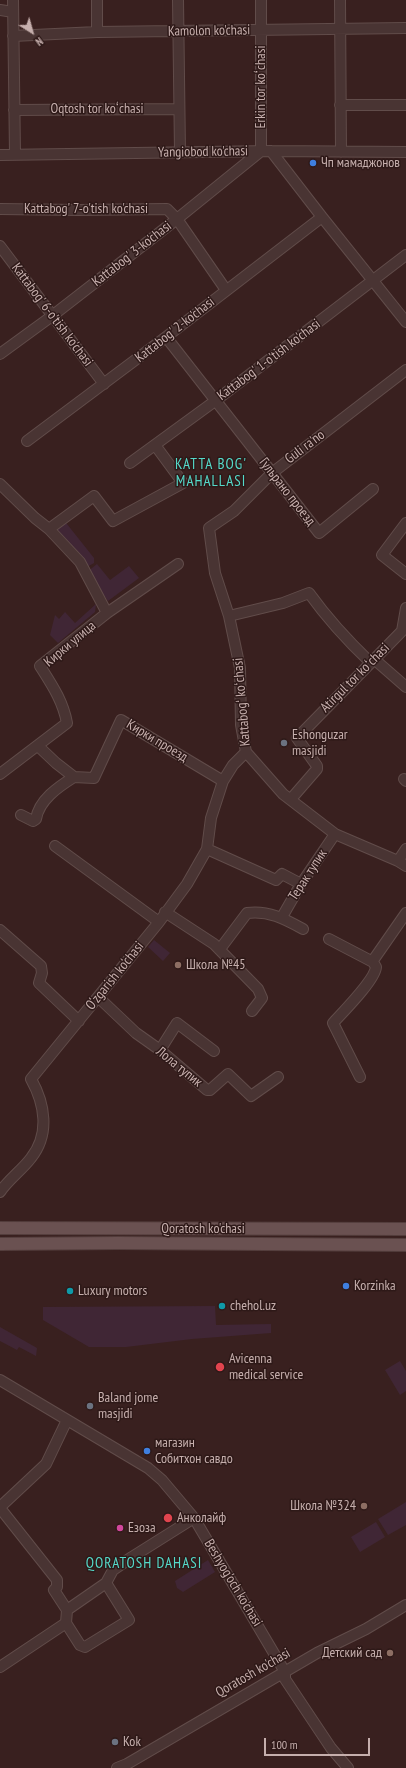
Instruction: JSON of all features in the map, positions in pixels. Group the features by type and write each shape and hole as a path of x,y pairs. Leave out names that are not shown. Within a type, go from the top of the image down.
{"main road":[{"name":"Qoratosh ko'chasi","path":"0,1228 406,1229"},
{"name":"Qoratosh ko'chasi","path":"0,1244 118,1243 406,1245"}],"street":[{"path":"13,0 15,154"},
{"path":"97,0 97,32"},
{"path":"178,0 180,152"},
{"name":"Erkin tor koʻchasi","path":"261,0 260,30 266,151"},
{"path":"340,0 341,152"},
{"path":"0,10 13,12"},
{"name":"Kamolon ko'chasi","path":"13,36 97,32 406,28"},
{"path":"340,105 406,104"},
{"name":"Oqtosh tor koʻchasi","path":"14,110 179,109"},
{"path":"266,151 322,217 406,322"},
{"name":"Yangiobod ko'chasi","path":"0,154 266,151 406,152"},
{"name":"Kattabog' 3-ko'chasi","path":"0,354 52,316 266,151"},
{"name":"Kattabog' 7-o'tish ko'chasi","path":"0,209 167,209 177,219 226,290"},
{"name":"Kattabog' 2-ko'chasi","path":"27,441 166,338 322,217"},
{"name":"Kattabog' 6-o'tish ko'chasi","path":"0,246 104,384"},
{"name":"Kattabog' 1-o'tish ko'chasi","path":"130,463 373,282 406,255"},
{"name":"Гульрано проезд","path":"166,338 320,533 373,489"},
{"name":"Guli ra'no","path":"209,528 234,511 272,473 406,370"},
{"path":"49,529 94,496 114,521 183,483 155,445"},
{"path":"0,484 35,518 49,529 80,562 107,613"},
{"path":"406,523 382,555 406,574"},
{"name":"Kattabogʻ koʻchasi","path":"209,528 215,573 229,616 240,668 241,725 246,752 283,794 335,834 402,864"},
{"name":"Кирки улица","path":"0,774 67,723 64,709 58,695 40,666 107,613 178,564"},
{"path":"229,616 283,603 309,593 326,616 348,641 406,687"},
{"name":"Atirgul tor koʻchasi","path":"291,799 317,769 317,766 297,738 402,631 406,608"},
{"name":"Кирки проезд","path":"74,777 94,778 121,720 223,781"},
{"path":"21,814 33,821 36,819 37,813 43,801 74,777 38,746"},
{"name":"O‘zgarish ko‘chasi","path":"0,1192 32,1157 42,1135 44,1124 42,1106 37,1090 31,1079 159,922 187,884 207,849 211,818 223,781 233,765 246,752"},
{"name":"Терак тупик","path":"282,917 301,884 335,834"},
{"path":"55,846 159,922"},
{"path":"207,849 276,880 282,874 301,884"},
{"path":"402,864 406,849"},
{"path":"165,912 214,944 262,995 261,1001 252,1011"},
{"name":"Терак тупик","path":"220,950 247,913 269,914 282,917 303,928"},
{"path":"373,962 406,913"},
{"path":"0,930 41,966 42,972 40,983 79,1021"},
{"path":"328,939 373,962 376,968 376,971 366,985 333,1023 360,1077"},
{"name":"Лола тупик","path":"98,997 136,1033 160,1050 208,1090 228,1074 251,1096 278,1076"},
{"path":"160,1050 177,1023 214,1051"},
{"name":"Beshyog'och ko'chasi","path":"0,1380 148,1468 174,1492 194,1518 285,1672 284,1679 330,1748 348,1768"},
{"path":"67,1420 46,1464 0,1508 57,1580 57,1587 54,1590 67,1610 66,1623 80,1645 85,1647 129,1620 106,1583"},
{"path":"67,1610 106,1583 113,1570 194,1518"},
{"name":"Qoratosh ko'chasi","path":"117,1768 127,1764 317,1653 366,1629 406,1605"},
{"path":"0,1667 66,1623"}],"shaded area":[{"path":"63,519 94,558 94,563 87,567 53,527"},
{"path":"97,564 110,580 129,566 139,578 108,601 87,572"},
{"path":"96,604 95,612 58,643 50,635 55,615 59,619 65,612 75,623"},
{"path":"154,940 170,953 163,961 148,947"},
{"path":"215,1306 216,1325 271,1324 271,1333 192,1339 126,1347 89,1347 43,1320 43,1307"},
{"path":"0,1327 37,1348 36,1356 19,1347 17,1350 0,1341"},
{"path":"400,1361 406,1371 406,1391 400,1395 385,1370"},
{"path":"406,1502 406,1525 388,1535 378,1519"},
{"path":"376,1522 385,1537 360,1552 351,1537"},
{"path":"208,1560 215,1572 183,1592 177,1588 175,1581"}],"place":[{"name":"Чп мамаджонов","path":"313,163"},
{"name":"Eshonguzar masjidi","path":"284,743"},
{"name":"Школа №45","path":"178,965"},
{"name":"Korzinka","path":"346,1286"},
{"name":"Luxury motors","path":"70,1291"},
{"name":"chehol.uz","path":"222,1306"},
{"name":"Avicenna medical service","path":"220,1367"},
{"name":"Baland jome masjidi","path":"90,1406"},
{"name":"магазин Собитхон савдо","path":"147,1451"},
{"name":"Школа №324","path":"364,1506"},
{"name":"Анколайф","path":"168,1518"},
{"name":"Езоза","path":"120,1528"},
{"name":"Детский сад","path":"390,1653"},
{"name":"Kok","path":"115,1742"}],"district":[{"name":"KATTA BOG' MAHALLASI","path":"211,474"},
{"name":"QORATOSH DAHASI","path":"144,1564"}]}
